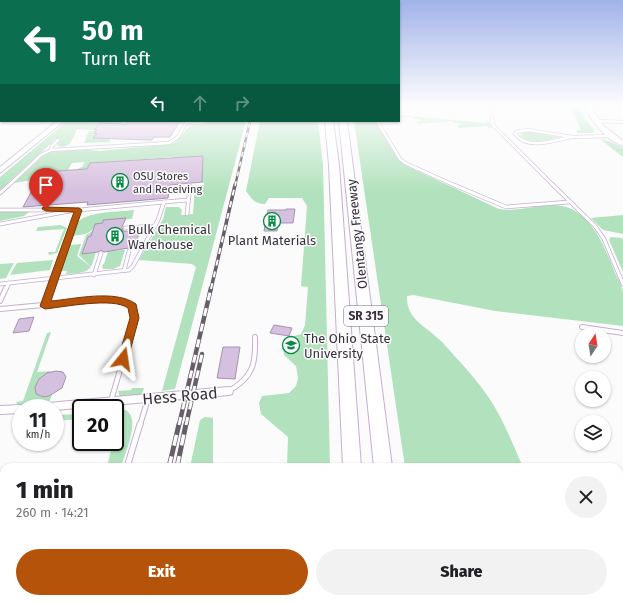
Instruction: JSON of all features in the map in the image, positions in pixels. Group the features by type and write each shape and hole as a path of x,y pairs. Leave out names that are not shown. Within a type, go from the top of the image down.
{"highway":[{"path":"326,134 334,165"},
{"name":"Olentangy Freeway","path":"331,134 352,463"},
{"name":"Olentangy Freeway","path":"345,134 350,165 383,463"},
{"path":"350,134 350,165"}],"main road":[{"path":"0,171 45,134"},
{"path":"611,136 623,144"}],"street":[{"name":"Hess Road","path":"124,400 229,392"},
{"path":"0,410 12,409"}],"lane":[{"path":"0,193 41,155 51,150 172,142 180,134"},
{"path":"385,134 400,159 488,201 506,207 569,202"},
{"path":"502,134 569,202 595,226 604,238 623,284"},
{"path":"515,134 520,140 534,143 572,137 611,136"},
{"path":"554,134 572,137"},
{"path":"51,150 52,146 58,140"},
{"path":"118,146 120,140"},
{"path":"141,145 144,140"},
{"path":"187,214 190,186"},
{"path":"0,224 79,210 188,200"},
{"path":"0,284 129,270 133,266 155,226 162,211 164,202"},
{"path":"0,210 79,210"},
{"path":"45,306 79,210"},
{"path":"125,228 155,226"},
{"path":"124,271 130,251"},
{"path":"94,274 101,253"},
{"path":"0,301 9,283"},
{"path":"0,309 108,299 123,301 132,306 134,318 112,399"},
{"path":"611,331 623,333"},
{"path":"229,392 241,385 249,375 254,364 256,352 255,337"},
{"path":"128,463 148,399"}],"green space":[{"path":"51,134 74,134 68,145 62,147 58,146 57,144 61,139 56,139 0,190 0,177"},
{"path":"88,134 97,134 93,138 111,140 109,142 84,143"},
{"path":"182,134 243,134 175,389 162,391 196,267 192,264 139,260 163,219 166,207 179,207 182,210 181,215 193,214 195,186 204,185 204,183 201,183 203,156 90,163 87,169 75,170 82,167 85,162 72,163 68,170 42,172 38,179 14,183 49,152 99,151 172,144 177,141"},
{"path":"257,134 319,134 323,165 330,463 287,463 288,437 261,414 259,403 262,396 289,393 296,386 298,378 296,366 284,355 283,345 285,339 301,334 305,325 308,287 301,286 307,206 302,198 269,198 265,204 261,204 254,200 246,191"},
{"path":"356,134 383,134 397,158 407,166 499,209 515,210 554,205 572,209 581,215 596,232 607,253 623,292 623,326 495,311 413,295 407,296 410,311 418,322 442,342 468,370 486,393 496,409 521,463 404,463"},
{"path":"520,134 542,134 560,137 535,141 525,139"},
{"path":"600,139 611,142 623,148 623,157"},
{"path":"25,210 29,212 24,216 0,221 0,212"},
{"path":"134,210 132,219 104,220 103,223 96,224 89,232 72,236 79,221 90,215 105,212"},
{"path":"623,215 623,234 603,230 591,218"},
{"path":"61,225 67,228 57,253 49,255 48,252 55,252 64,229 36,231 38,227"},
{"path":"94,230 97,236 88,237 82,253 96,252 92,265 90,266 79,255 86,235"},
{"path":"611,237 622,238 623,240 623,272 609,240"},
{"path":"81,244 77,256 91,267 86,271 76,273 66,274 67,271 59,271 69,245"},
{"path":"125,250 120,266 113,269 103,269 102,265 104,264 108,251"},
{"path":"53,260 50,270 10,275 17,263"},
{"path":"14,263 6,278 0,279 0,264"},
{"path":"51,332 37,372 51,371 39,379 35,387 36,394 44,397 52,395 50,399 24,399 47,333"},
{"path":"132,388 144,388 142,395 120,397 118,391 131,390"},
{"path":"125,410 130,415 132,422 130,441 122,463 108,463 111,451 124,451"},
{"path":"72,414 72,420 64,420 64,415"},
{"path":"205,417 213,418 213,463 191,463 200,420"}],"building":[{"path":"97,134 172,134 170,137 154,137 152,140 93,138"},
{"name":"OSU Stores and Receiving","path":"203,156 202,182 170,185 168,198 87,205 88,202 23,207 42,172 87,169 90,163"},
{"path":"295,209 293,223 278,223 277,231 264,231 268,210"},
{"name":"Bulk Chemical Warehouse","path":"126,218 122,227 123,231 139,232 135,249 129,248 104,252 101,250 98,252 82,254 88,237 91,236 95,224 103,223 103,220"},
{"path":"34,317 29,331 13,333 19,319"},
{"path":"274,325 292,328 289,336 270,333"},
{"path":"223,347 240,347 235,379 217,378"},
{"path":"56,371 63,372 66,377 62,388 49,396 44,397 36,394 35,387 39,379 47,373"}],"railway":[{"path":"235,186 247,134"},
{"path":"211,289 235,185"},
{"path":"179,425 211,288"},
{"path":"186,425 202,354"},
{"path":"170,463 179,424"},
{"path":"178,463 186,424"}],"place":[{"name":"OSU Stores and Receiving","path":"120,182"},
{"name":"Plant Materials","path":"272,221"},
{"name":"Bulk Chemical Warehouse","path":"115,236"},
{"name":"The Ohio State University","path":"291,345"}],"route":[{"path":"46,209 79,210 45,306 108,299 128,303 132,306 134,311 134,318 123,359"}]}
